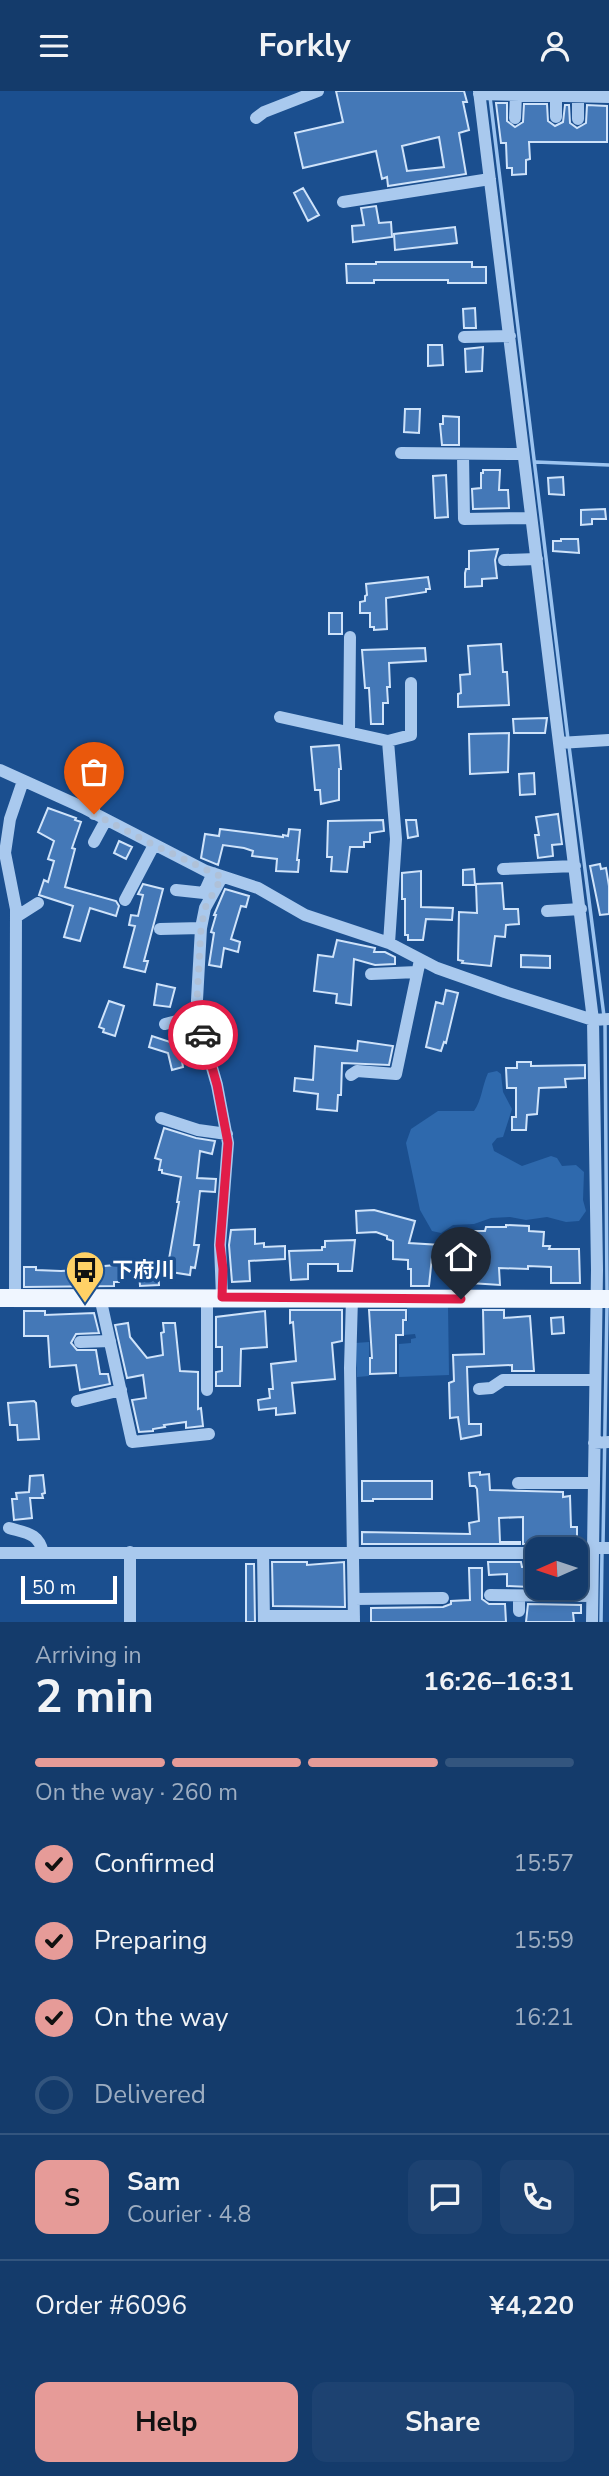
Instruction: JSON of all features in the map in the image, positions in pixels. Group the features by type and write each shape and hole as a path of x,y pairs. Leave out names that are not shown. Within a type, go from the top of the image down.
{"main road":[{"path":"8,1297 603,1300"}],"street":[{"path":"256,118 264,112 318,91"},
{"path":"592,1622 595,1380 603,1300 593,1020 479,92 516,95 608,95"},
{"path":"578,119 581,94"},
{"path":"515,118 516,95"},
{"path":"556,95 556,117"},
{"path":"344,201 490,179"},
{"path":"464,337 510,336"},
{"path":"401,453 523,454"},
{"path":"463,455 464,519 531,518"},
{"path":"504,561 537,559"},
{"path":"349,732 350,637"},
{"path":"280,717 388,741 411,735 411,683"},
{"path":"559,743 609,740"},
{"path":"388,741 396,839 389,943"},
{"path":"94,814 95,754"},
{"path":"0,769 218,875 258,888 305,915 389,943 418,966 593,1020 609,1019"},
{"path":"8,1297 16,917 5,853 4,830 23,781"},
{"path":"94,842 106,820"},
{"path":"125,900 154,845"},
{"path":"503,869 575,866"},
{"path":"176,890 204,893 218,875"},
{"path":"207,1390 214,1297 223,1269 220,1245 227,1171 227,1134 217,1085 197,1016 201,928 205,908 218,875"},
{"path":"16,917 38,903"},
{"path":"547,911 581,909"},
{"path":"160,929 201,928"},
{"path":"371,974 418,966"},
{"path":"351,1075 357,1071 397,1074 418,966"},
{"path":"165,1024 197,1016"},
{"path":"161,1118 198,1130 227,1134"},
{"path":"100,1297 132,1442 209,1434"},
{"path":"263,1553 264,1619 354,1619 351,1552 352,1297"},
{"path":"80,1342 110,1341"},
{"path":"479,1389 491,1388 503,1380 595,1380"},
{"path":"77,1401 121,1389"},
{"path":"594,1443 609,1442"},
{"path":"518,1483 594,1483"},
{"path":"9,1528 35,1536 41,1543 43,1553"},
{"path":"588,1552 609,1548"},
{"path":"130,1552 130,1622"},
{"path":"0,1553 525,1553"},
{"path":"490,1595 592,1595"},
{"path":"519,1595 519,1611"},
{"path":"354,1599 443,1598"}],"shaded area":[{"path":"497,1071 501,1074 503,1092 512,1109 503,1137 497,1138 492,1144 494,1151 522,1166 551,1156 557,1158 562,1166 576,1165 584,1172 583,1200 586,1211 579,1221 566,1222 547,1217 526,1220 491,1218 474,1224 453,1225 441,1233 432,1231 420,1210 406,1143 411,1129 438,1111 474,1111 488,1073"},
{"path":"448,1305 449,1375 399,1377 399,1344 411,1343 411,1339 416,1338 415,1334 404,1335 404,1321 408,1321 407,1307"},
{"path":"369,1342 369,1376 357,1377 355,1343"}],"building":[{"path":"336,91 464,91 467,102 463,102 469,130 459,133 466,174 388,186 387,177 382,179 376,151 303,168 295,133 343,122","holes":["439,137 444,167 407,171 402,146"]},
{"path":"496,103 507,103 507,121 515,127 523,122 524,104 547,104 548,121 555,126 563,122 565,105 569,105 570,123 577,128 586,123 587,105 607,106 607,142 529,142 530,159 526,160 526,174 512,175 512,168 507,168 506,143 501,143"},
{"path":"303,188 319,215 308,221 294,193"},
{"path":"376,206 379,223 391,222 392,237 353,242 352,226 364,225 361,208"},
{"path":"455,227 457,243 395,250 394,234"},
{"path":"472,262 472,267 486,267 486,283 374,280 374,283 347,283 346,264"},
{"path":"475,308 476,328 464,328 463,309"},
{"path":"428,345 442,345 443,365 428,366"},
{"path":"483,347 482,371 466,372 465,349"},
{"path":"405,409 420,409 419,433 404,432"},
{"path":"443,416 459,417 459,445 442,445 440,424 443,424"},
{"path":"483,470 500,470 499,490 508,490 509,508 473,509 472,489 481,488"},
{"path":"446,475 448,517 435,518 433,476"},
{"path":"563,477 564,495 549,494 548,478"},
{"path":"605,509 606,519 592,519 592,524 581,525 581,510"},
{"path":"578,539 579,553 553,551 553,541"},
{"path":"498,549 495,560 497,578 482,579 482,586 465,587 469,551"},
{"path":"428,577 430,589 426,589 426,592 386,598 387,629 374,630 374,627 370,627 370,613 360,613 360,602 365,601 367,595 366,584"},
{"path":"329,613 342,613 342,634 329,634"},
{"path":"501,644 503,672 507,672 509,705 458,707 458,694 461,693 460,675 470,674 468,646"},
{"path":"425,648 426,661 389,663 390,687 387,687 388,703 383,703 383,724 371,724 369,688 365,688 362,650"},
{"path":"547,718 545,733 514,733 513,719"},
{"path":"509,733 508,772 470,774 469,734"},
{"path":"339,745 339,800 321,804 320,790 315,790 311,747"},
{"path":"104,764 117,764 117,784 114,791 103,790"},
{"path":"534,773 535,794 520,795 519,774"},
{"path":"48,808 81,822 72,848 75,849 65,887 116,901 119,906 116,916 90,908 80,941 64,937 73,906 39,895 44,880 48,882 54,861 48,859 54,841 38,832"},
{"path":"558,814 562,844 552,845 553,856 538,858 535,835 539,835 536,817"},
{"path":"383,820 384,831 370,833 370,842 364,842 364,847 350,847 347,872 331,871 332,857 327,857 328,821"},
{"path":"406,820 416,820 418,836 408,838"},
{"path":"220,829 283,837 288,836 289,829 300,830 298,872 276,871 277,859 252,856 253,851 244,848 223,845 218,865 201,858 205,834 219,836"},
{"path":"119,841 132,847 126,859 114,853"},
{"path":"600,864 601,869 606,868 609,914 600,915 590,866"},
{"path":"474,869 475,885 463,885 463,870"},
{"path":"421,871 421,907 453,908 452,920 426,919 423,940 408,940 408,935 405,935 402,873"},
{"path":"502,883 504,909 518,909 519,924 506,925 505,937 495,936 491,966 462,963 463,961 458,960 459,912 477,913 476,884"},
{"path":"143,884 163,889 144,961 148,961 145,972 124,967 135,926 129,925 131,915 138,916 143,895 138,894"},
{"path":"225,889 249,896 246,907 241,906 231,939 240,942 238,952 224,948 221,967 209,965 214,915"},
{"path":"337,940 375,948 374,952 385,952 395,957 395,964 375,965 354,959 351,1005 336,1003 337,994 314,991 318,955 333,957"},
{"path":"521,955 550,956 550,968 521,967"},
{"path":"157,984 175,988 170,1007 154,1005"},
{"path":"446,990 458,993 446,1043 444,1042 441,1051 426,1047 436,1002 443,1004"},
{"path":"109,1001 124,1006 115,1036 103,1032 104,1029 99,1027"},
{"path":"188,1027 191,1041 179,1044 183,1067 172,1070 168,1053 149,1047 152,1036 176,1044 173,1031"},
{"path":"358,1041 393,1046 389,1065 342,1063 341,1095 338,1095 337,1111 317,1109 318,1094 294,1091 295,1078 313,1080 315,1046 357,1051"},
{"path":"517,1062 531,1062 531,1066 585,1065 585,1078 565,1079 566,1087 539,1088 537,1114 527,1115 526,1130 512,1130 512,1117 516,1117 516,1088 507,1088 506,1068 517,1068"},
{"path":"164,1128 215,1141 212,1154 200,1151 197,1178 216,1179 215,1192 200,1191 194,1245 199,1245 195,1268 191,1267 190,1275 158,1270 159,1285 140,1286 139,1271 119,1273 119,1282 114,1282 114,1286 24,1287 24,1267 61,1271 93,1269 116,1265 122,1263 121,1261 169,1259 181,1177 159,1170 161,1160 155,1158"},
{"path":"374,1210 415,1221 409,1243 441,1245 442,1256 432,1257 429,1286 411,1286 408,1260 393,1259 393,1241 387,1239 387,1236 376,1232 357,1233 356,1211"},
{"path":"529,1226 529,1231 544,1232 543,1246 550,1246 549,1249 579,1249 580,1283 551,1283 551,1267 528,1266 528,1269 499,1268 500,1285 470,1283 468,1231 485,1231 486,1227"},
{"path":"255,1229 255,1244 264,1243 264,1247 285,1246 285,1259 249,1261 250,1281 232,1282 229,1245 231,1230"},
{"path":"355,1240 352,1271 338,1271 338,1264 308,1264 308,1279 291,1280 289,1251 322,1250 325,1241"},
{"path":"290,1310 342,1310 342,1341 332,1343 335,1379 292,1383 295,1413 276,1415 276,1408 259,1410 258,1400 270,1398 269,1389 273,1389 271,1364 296,1361"},
{"path":"369,1310 406,1310 403,1335 396,1335 396,1373 370,1374 372,1358"},
{"path":"483,1310 504,1310 504,1318 530,1316 534,1371 512,1371 512,1365 467,1367 469,1424 481,1424 481,1435 461,1439 458,1417 450,1418 449,1383 454,1381 453,1355 484,1354"},
{"path":"24,1311 45,1311 45,1315 94,1313 99,1333 76,1334 71,1343 77,1350 96,1350 100,1374 108,1374 110,1384 80,1390 76,1365 50,1367 48,1336 24,1336"},
{"path":"265,1311 267,1347 241,1349 240,1386 216,1386 216,1372 222,1371 222,1347 216,1347 216,1317"},
{"path":"563,1317 564,1333 552,1334 551,1318"},
{"path":"128,1323 130,1337 147,1358 163,1355 163,1323 175,1323 180,1371 198,1372 198,1409 201,1408 203,1426 186,1428 186,1422 139,1432 132,1400 146,1398 143,1375 127,1378 115,1325"},
{"path":"34,1401 39,1439 18,1440 17,1425 10,1425 8,1403"},
{"path":"469,1473 489,1474 490,1490 563,1492 563,1497 570,1496 571,1527 577,1527 577,1537 525,1537 523,1544 523,1517 499,1518 500,1542 520,1544 362,1544 362,1532 470,1534 469,1523 479,1521 477,1489 470,1486"},
{"path":"43,1475 43,1498 30,1498 32,1518 14,1520 12,1499 17,1499 16,1493 29,1492 30,1476"},
{"path":"362,1481 432,1481 432,1499 362,1501"},
{"path":"272,1562 307,1562 307,1565 344,1562 345,1607 273,1606"},
{"path":"488,1562 521,1562 522,1567 525,1567 525,1587 507,1586 507,1574 489,1575"},
{"path":"246,1564 254,1564 255,1622 246,1622"},
{"path":"469,1568 482,1568 482,1599 489,1604 505,1604 506,1622 371,1622 371,1608 443,1607 451,1604 451,1601 470,1600"},
{"path":"528,1604 581,1605 581,1613 573,1613 574,1622 526,1622"}],"waterway":[{"path":"490,97 568,739"},
{"path":"536,462 609,465"},
{"path":"569,746 604,1016"},
{"path":"605,1024 607,1293"},
{"path":"603,1545 607,1304"},
{"path":"601,1622 602,1552"}],"way so far":[{"path":"94,814 222,877 205,908 201,928 197,1016 203,1035"}],"place":[{"name":"下府川","path":"85,1304"}],"route":[{"path":"203,1035 225,1118 228,1143 220,1245 222,1297 461,1299"}]}
